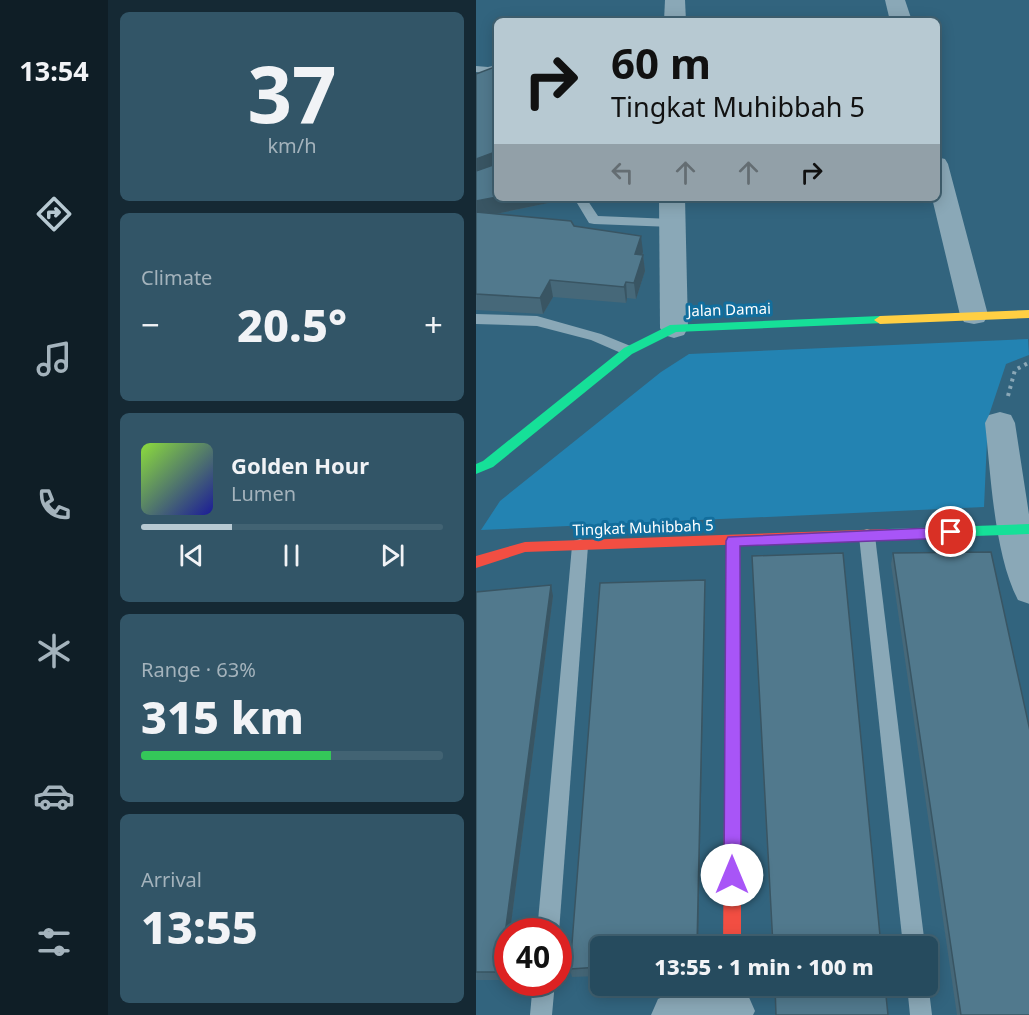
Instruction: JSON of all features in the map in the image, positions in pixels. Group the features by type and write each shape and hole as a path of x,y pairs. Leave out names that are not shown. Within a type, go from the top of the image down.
{"street":[{"path":"675,0 675,18"},
{"path":"895,0 900,18"},
{"path":"940,180 974,315"},
{"path":"672,211 674,328"},
{"name":"Jalan Damai","path":"476,469 488,464 628,351 674,328 1030,314"},
{"path":"1000,423 1022,530 1030,590"},
{"name":"Tingkat Muhibbah 5","path":"476,562 525,547 1022,530"},
{"path":"732,936 733,541"},
{"path":"674,1015 732,1004"}],"lane":[{"path":"476,69 493,69"},
{"path":"476,76 493,69"},
{"path":"582,201 594,220 672,211"},
{"path":"476,319 538,321 596,337 628,351"},
{"path":"867,536 913,936"},
{"path":"549,918 580,546"},
{"path":"541,1015 543,996"},
{"path":"919,996 921,1015"}],"path":[{"path":"1000,423 1015,370 1030,362"}],"shaded area":[{"path":"1028,339 1029,355 1006,364 988,418 984,507 481,530 500,501 661,372 689,354"}],"building":[{"path":"494,67 494,152 476,159 476,74"},
{"path":"494,165 494,198 476,201 476,171"},
{"path":"476,212 571,221 574,226 641,236 635,254 643,255 634,283 626,282 624,287 550,280 540,298 476,294"},
{"path":"991,552 1030,731 1030,1015 961,1015 893,553"},
{"path":"843,553 880,936 772,936 752,556"},
{"path":"705,580 697,936 590,936 590,968 572,969 572,943 600,583"},
{"path":"551,585 507,918 494,918 494,972 476,972 476,592"},
{"path":"775,996 886,996 888,1015 776,1015"}],"traffic: fast":[{"path":"476,469 488,464 628,351 674,328 880,320"},
{"path":"887,534 1030,529"},
{"path":"733,541 733,690"}],"traffic: slow":[{"path":"880,320 1030,314"}],"traffic: jam":[{"path":"476,562 525,547 887,534"},
{"path":"732,936 733,690"}],"route":[{"path":"732,875 733,541 951,532"}]}
